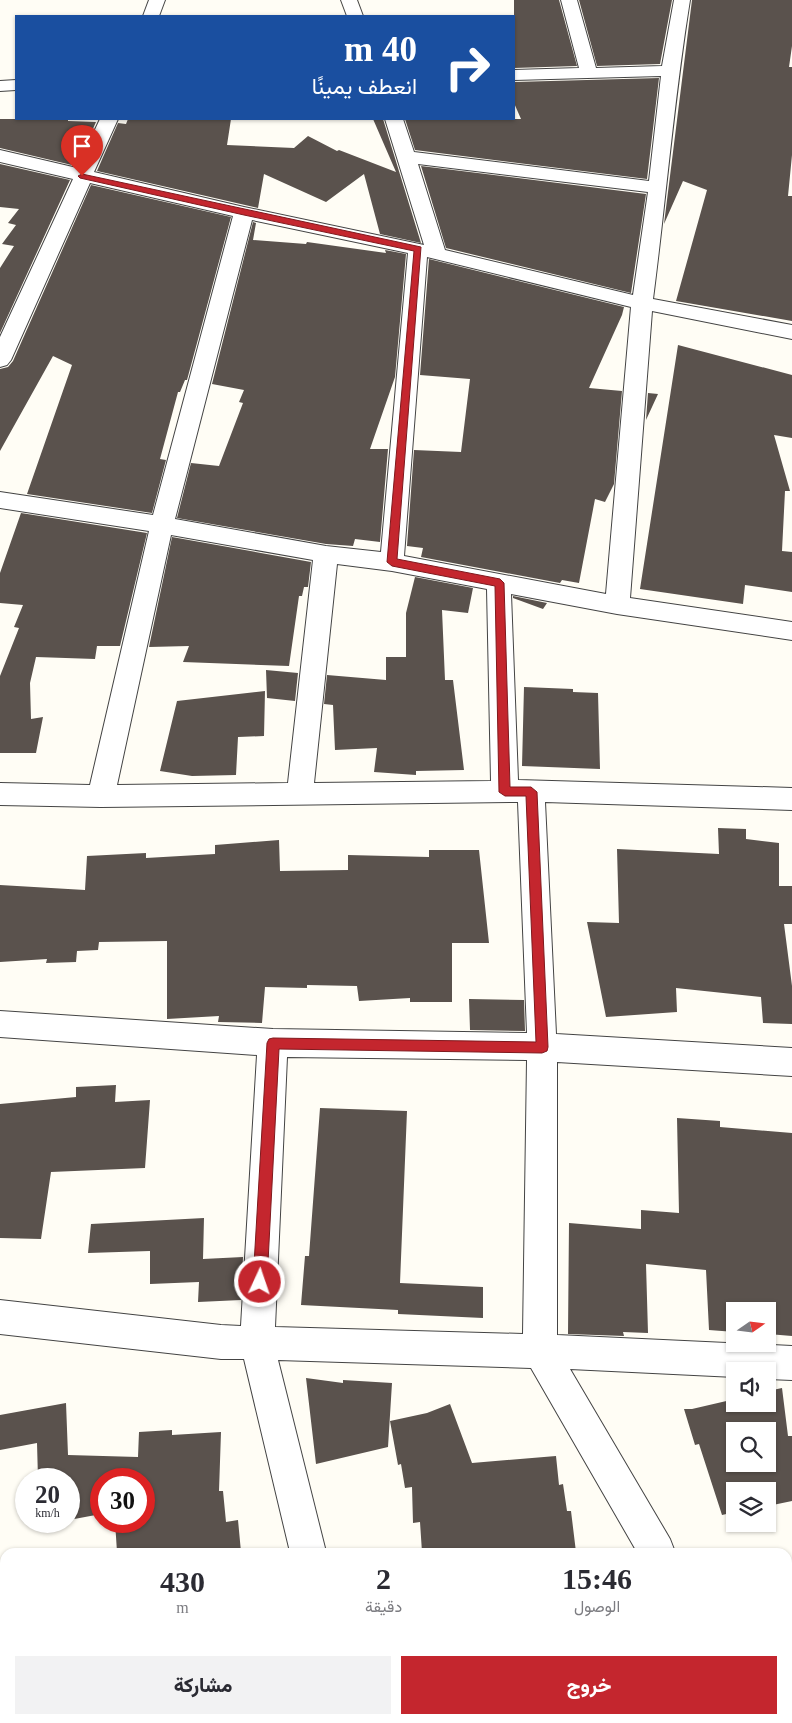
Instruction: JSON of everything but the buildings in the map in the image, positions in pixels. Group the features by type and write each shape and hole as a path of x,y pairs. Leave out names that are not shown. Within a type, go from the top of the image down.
{"street":[{"path":"151,15 157,0"},
{"path":"349,0 355,15"},
{"path":"569,0 588,73"},
{"path":"617,605 642,303 658,188 670,71 682,0"},
{"path":"515,75 670,71"},
{"path":"0,86 15,85"},
{"path":"0,360 109,120"},
{"path":"392,562 428,251 407,157 394,120"},
{"path":"0,156 244,213 428,251 642,303 792,332"},
{"path":"407,157 658,188"},
{"path":"101,796 162,525 244,213"},
{"path":"0,500 162,525 326,554 392,562 617,605 792,631"},
{"path":"300,793 326,554"},
{"path":"500,583 542,1047 540,1351 655,1548"},
{"path":"0,794 101,796 518,792 792,799"},
{"path":"0,1024 273,1043 542,1047 792,1062"},
{"path":"273,1043 256,1342 307,1548"},
{"path":"0,1317 221,1342 540,1351 792,1363"}],"route":[{"path":"82,176 244,213 418,249 392,562 500,583 505,792 531,792 542,1047 273,1043 260,1282"}]}
